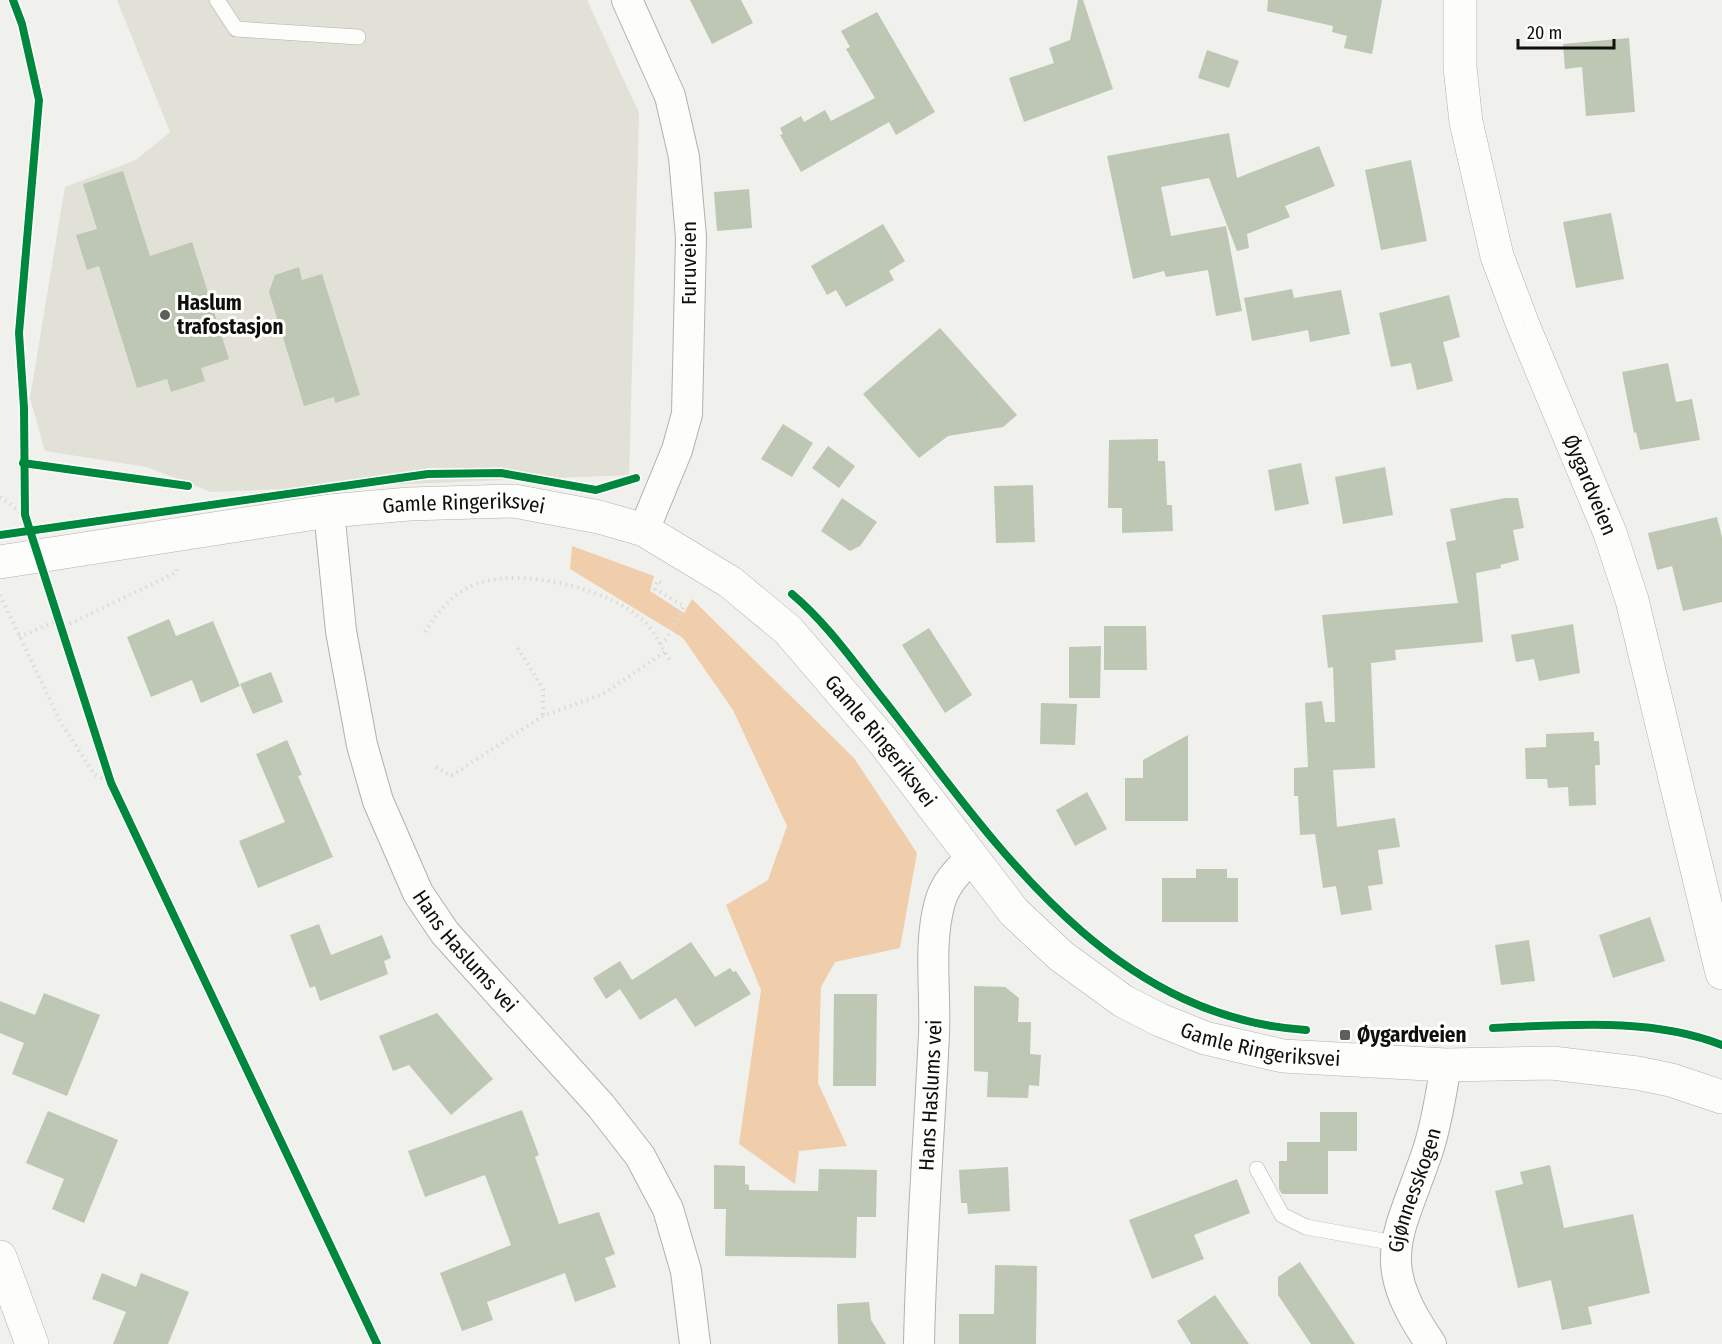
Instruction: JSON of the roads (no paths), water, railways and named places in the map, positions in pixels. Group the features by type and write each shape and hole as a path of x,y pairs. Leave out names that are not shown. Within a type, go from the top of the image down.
{"main road":[{"name":"Øygardveien","path":"1460,0 1460,67 1466,122 1497,256 1522,325 1610,533 1632,600 1722,973"},
{"name":"Gamle Ringeriksvei","path":"0,562 329,511 419,504 514,501 599,517 644,530 729,582 788,630 883,741 971,859 1014,912 1061,956 1123,1001 1160,1020 1205,1038 1283,1056 1446,1065 1552,1063 1592,1066 1671,1080 1722,1097"},
{"path":"0,1257 32,1344"}],"street":[{"name":"Furuveien","path":"627,0 670,96 684,157 691,237 687,414 677,450 644,530"},
{"name":"Hans Haslums vei","path":"329,511 340,631 362,745 378,801 418,893 445,933 579,1080 640,1156 668,1209 686,1271 695,1344"},
{"name":"Hans Haslums vei","path":"919,1344 921,1246 934,1031 934,927 940,899 952,876 971,859"},
{"name":"Gjønnesskogen","path":"1431,1344 1413,1318 1401,1292 1396,1268 1395,1243 1428,1150 1446,1065"}],"lane":[{"path":"217,0 236,28 358,37"},
{"path":"1257,1168 1282,1215 1306,1227 1395,1243"}],"place":[{"name":"Haslum trafostasjon","path":"165,315"},
{"name":"Øygardveien","path":"1345,1035"}]}
